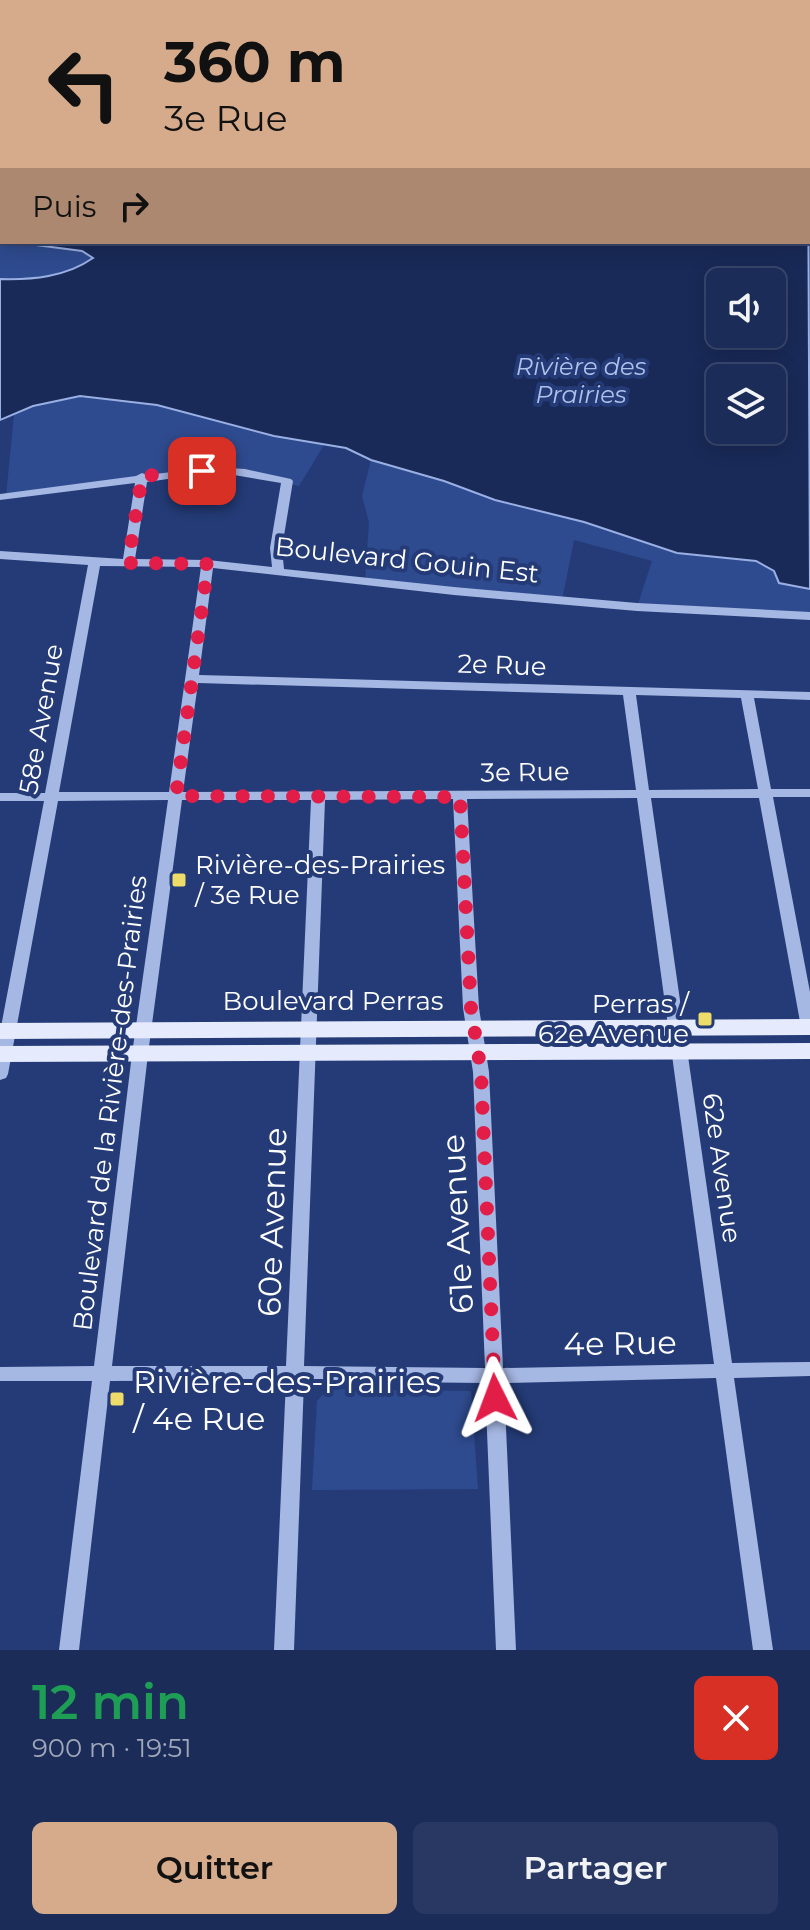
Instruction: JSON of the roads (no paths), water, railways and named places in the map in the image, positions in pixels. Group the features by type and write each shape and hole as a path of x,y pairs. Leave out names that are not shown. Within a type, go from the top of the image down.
{"main road":[{"name":"Boulevard Perras","path":"4,1031 810,1027"},
{"name":"Boulevard Perras","path":"1,1061 140,1054 810,1051"}],"street":[{"path":"0,497 142,476 226,470 287,481 276,548 278,572"},
{"path":"128,563 142,476"},
{"name":"Boulevard Gouin Est","path":"0,555 95,562 208,564 637,607 810,616"},
{"name":"58e Avenue","path":"1,1061 4,1031 95,562"},
{"name":"Boulevard de la Rivière-des-Prairies","path":"69,1650 140,1054 208,564"},
{"name":"2e Rue","path":"192,679 810,696"},
{"name":"62e Avenue","path":"629,693 763,1650"},
{"path":"747,696 810,1027"},
{"name":"3e Rue","path":"0,797 810,793"},
{"name":"60e Avenue","path":"284,1650 318,797"},
{"name":"61e Avenue","path":"460,797 471,1008 479,1053 506,1650"},
{"name":"4e Rue","path":"0,1374 494,1376 810,1369"}],"water":[{"name":"Rivière des Prairies","path":"28,244 808,244 810,589 779,583 774,571 756,561 677,553 584,522 495,500 444,481 371,460 346,448 274,436 157,405 80,396 33,406 0,420 0,279 48,276 72,269 93,258 82,251"}],"place":[{"name":"Rivière-des-Prairies / 3e Rue","path":"179,880"},
{"name":"Perras / 62e Avenue","path":"705,1019"},
{"name":"Rivière-des-Prairies / 4e Rue","path":"117,1399"}]}
